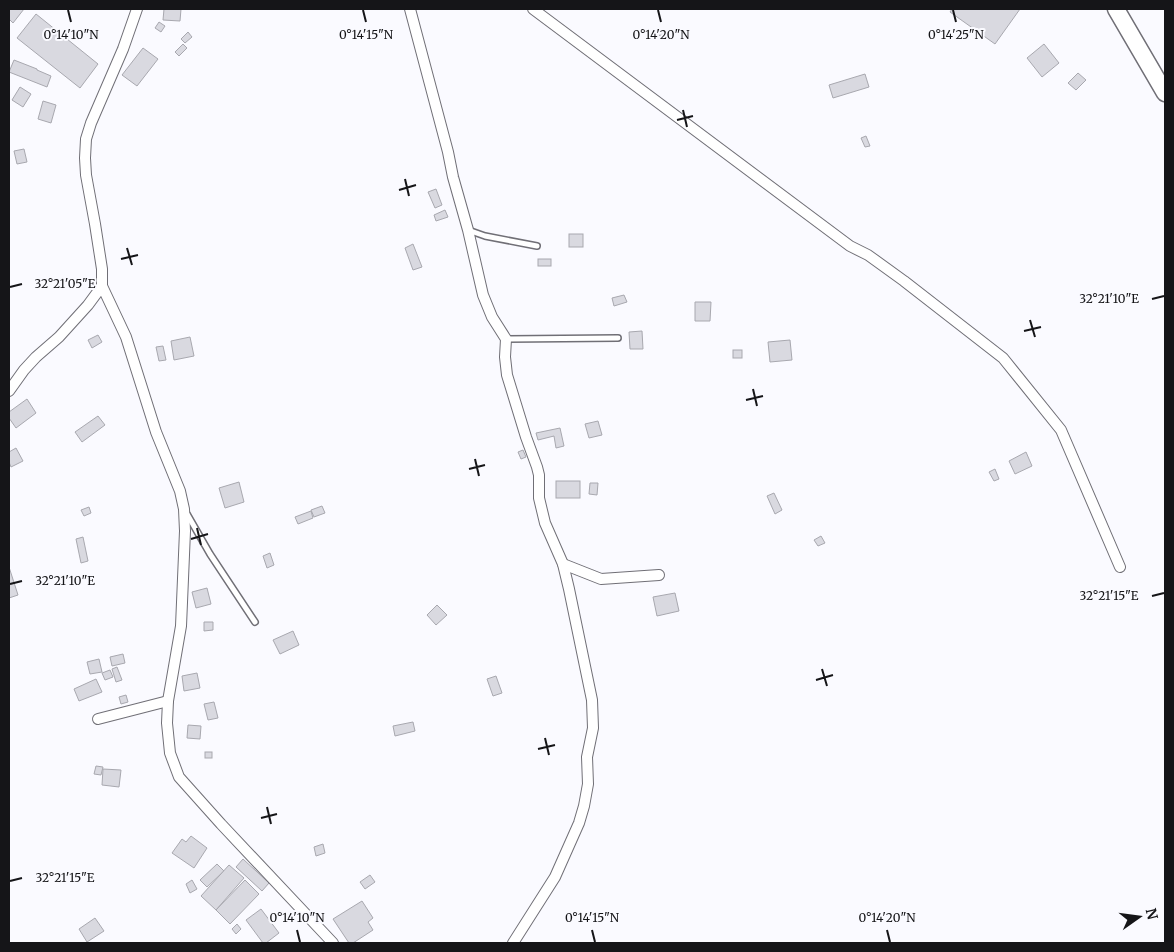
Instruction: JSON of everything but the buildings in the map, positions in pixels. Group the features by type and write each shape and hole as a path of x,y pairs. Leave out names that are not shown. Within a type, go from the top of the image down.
{"main road":[{"path":"1116,9 1165,92"}],"street":[{"path":"137,9 123,49 90,123 86,139 85,158 86,176 102,269 102,286 126,337 156,432 180,492 184,509 186,531 181,626 168,702 167,723 170,753 179,777 333,943"},
{"path":"410,9 484,295 492,317 506,339 505,357 507,374 537,467 540,506 550,536 563,564 592,700 593,728 587,757 588,784 579,823 555,877 513,943"},
{"path":"532,9 850,246 868,255 904,281 1003,358 1061,430 1120,567"},
{"path":"9,391 24,370 59,338 102,286"},
{"path":"563,564 601,579 660,576"},
{"path":"98,719 168,702"}],"lane":[{"path":"468,230 485,236 537,246"},
{"path":"506,339 618,338"},
{"path":"184,509 210,554 255,622"}]}
